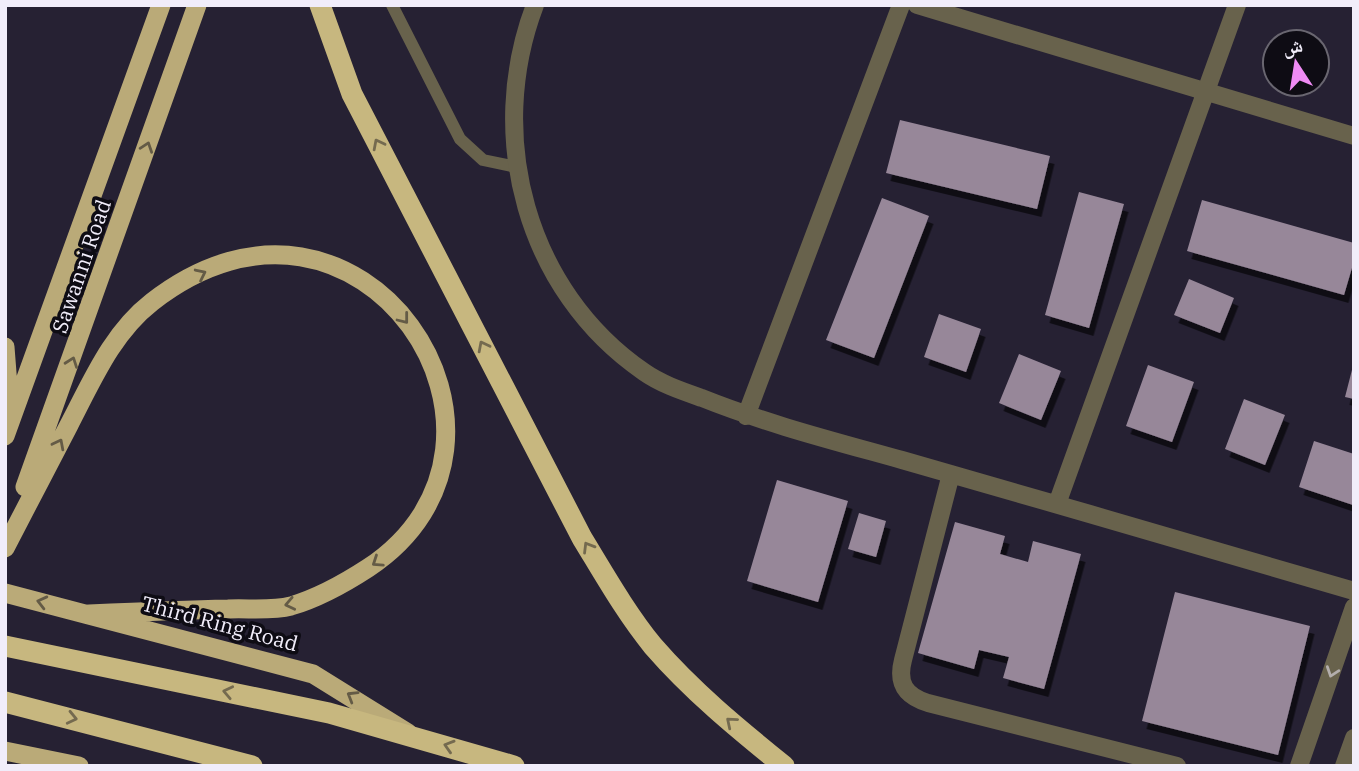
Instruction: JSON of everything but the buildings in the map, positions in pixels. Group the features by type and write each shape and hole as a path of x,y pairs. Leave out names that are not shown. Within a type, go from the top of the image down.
{"highway":[{"name":"Sawanni Road","path":"8,428 161,5"},
{"name":"Sawanni Road","path":"5,541 72,363 197,5"},
{"path":"320,5 352,94 582,538 617,596 652,644 705,701 784,766"},
{"path":"5,548 107,352 152,302 214,268 246,258 277,253 313,257 342,268 368,282 390,301 409,324 432,367 445,420 442,474 427,508 407,537 392,552 353,578 288,607 89,614"},
{"path":"5,347 8,428"},
{"name":"Third Ring Road","path":"5,593 313,674 408,734"},
{"name":"Third Ring Road","path":"5,646 329,713 514,766"},
{"path":"5,702 252,766"},
{"path":"5,751 79,766"}],"street":[{"path":"535,5 525,32 513,99 516,167 523,201 547,261 562,287 599,334 646,373 746,416 1354,591"},
{"path":"746,416 901,5"},
{"path":"917,5 1354,136"},
{"path":"1057,504 1237,5"},
{"path":"951,474 902,660 899,674 904,688 914,699 928,704 1177,766"},
{"path":"1299,766 1354,607"},
{"path":"1344,766 1354,738"}],"lane":[{"path":"392,5 460,139 470,152 483,160 516,167"}]}
